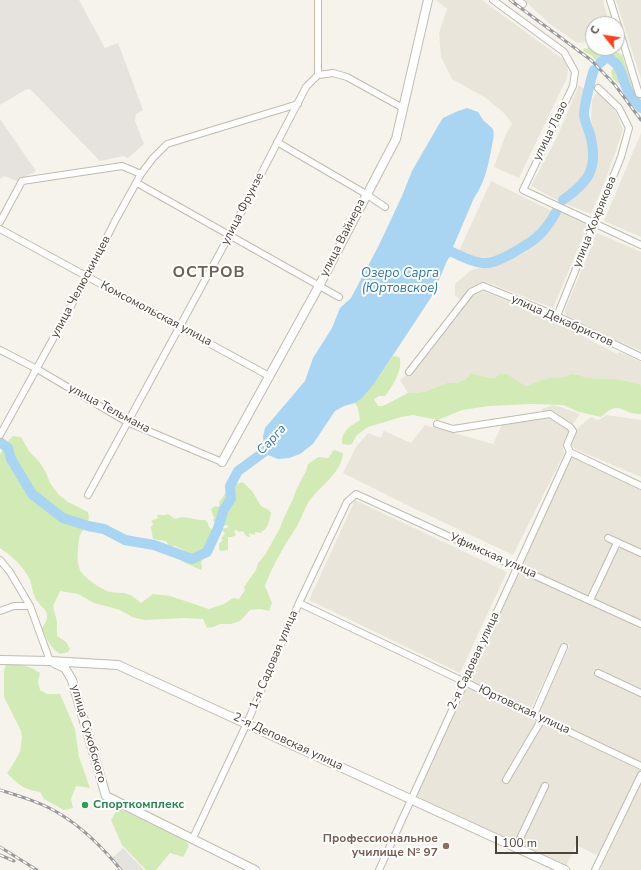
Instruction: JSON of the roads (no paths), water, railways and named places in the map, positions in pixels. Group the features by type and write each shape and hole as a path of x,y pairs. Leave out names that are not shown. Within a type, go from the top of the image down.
{"street":[{"path":"318,0 318,75 333,73 347,77 403,108"},
{"name":"улица Вайнера","path":"222,462 319,286 396,139 428,0"},
{"name":"улица Лазо","path":"493,0 564,52 575,72 573,86 523,190 594,223"},
{"path":"518,0 523,4"},
{"path":"610,0 640,94"},
{"name":"улица Фрунзе","path":"88,495 229,236 306,87 318,75"},
{"name":"улица Хохрякова","path":"557,316 621,157 629,128 619,108 598,88"},
{"name":"улица Челюскинцев","path":"1,433 88,277 115,221 141,174 153,158 167,144 298,104"},
{"path":"277,142 366,194 385,207"},
{"path":"0,222 22,181 122,166 141,174"},
{"path":"137,183 339,297"},
{"path":"594,223 641,245"},
{"name":"Комсомольская улица","path":"0,230 269,376"},
{"name":"улица Декабристов","path":"409,372 471,292 483,286 557,316 641,357"},
{"name":"улица Тельмана","path":"0,350 37,369 128,422 222,462"},
{"name":"2-я Садовая улица","path":"379,870 570,452 567,445 573,431 570,427 550,414 453,429 437,424"},
{"path":"570,452 641,486"},
{"name":"Уфимская улица","path":"347,502 356,494 641,624"},
{"name":"1-я Садовая улица","path":"192,840 248,723 299,603 347,502"},
{"path":"608,538 641,553"},
{"path":"590,600 617,543"},
{"path":"0,560 10,572 30,606 50,661"},
{"name":"Юртовская улица","path":"299,603 641,766"},
{"path":"0,612 14,606 30,606"},
{"path":"534,715 564,647"},
{"name":"2-я Деповская улица","path":"0,660 118,665 248,723 565,870"},
{"name":"улица Сухобского","path":"50,661 65,668 72,680 106,796 255,870"},
{"path":"598,673 641,693"},
{"path":"506,780 542,719"},
{"path":"595,870 641,775"},
{"path":"516,847 545,786"}],"water":[{"name":"Озеро Сарга (Юртовское)","path":"467,108 478,112 483,120 493,129 493,140 483,181 474,198 432,296 374,384 362,398 355,403 344,406 335,411 313,444 300,454 289,458 278,459 268,455 264,452 263,436 265,428 305,381 313,358 332,328 340,308 351,298 379,245 412,171 443,118"}],"waterway":[{"name":"Сарга","path":"600,63 607,57 616,64 626,88 641,108"},
{"name":"Сарга","path":"563,200 585,181 592,167 593,149 584,112 594,70"},
{"name":"Сарга","path":"439,259 450,251 482,263 500,260 524,246 542,233 556,212"},
{"name":"Сарга","path":"0,442 8,448 11,459 32,494 63,518 88,526 104,529 125,540 154,545 192,559 207,552 218,528 224,509 231,499 230,486 238,471 264,452 272,442"}],"railway":[{"path":"510,0 591,60 615,85 641,120"},
{"path":"0,790 39,803 69,820 93,839 121,870"},
{"path":"0,847 37,870"},
{"path":"0,855 14,861"}],"place":[{"name":"Спорткомплекс","path":"85,805"},
{"name":"Профессиональное училище № 97","path":"446,846"}],"district":[{"name":"ОСТРОВ","path":"209,273"}]}
